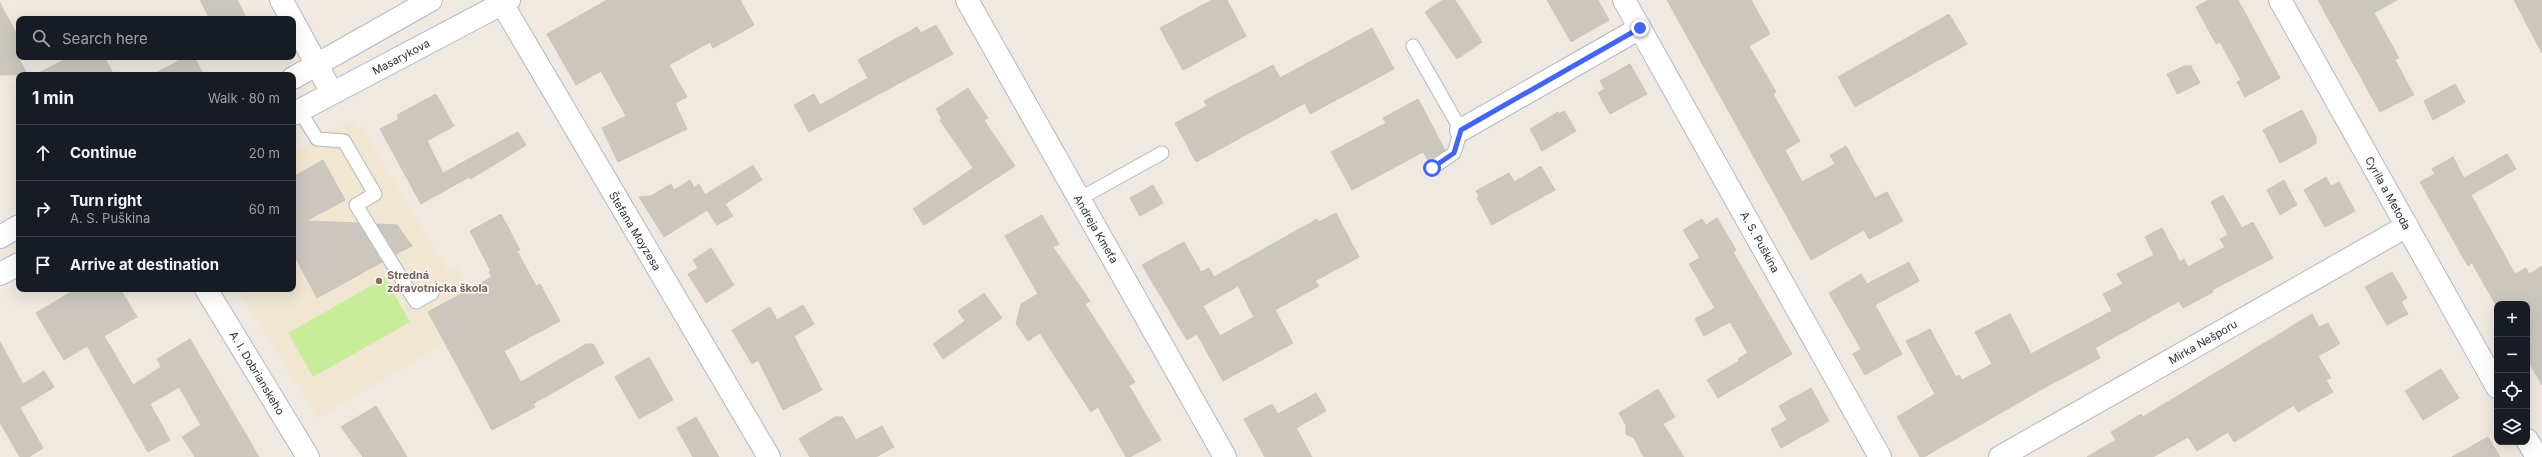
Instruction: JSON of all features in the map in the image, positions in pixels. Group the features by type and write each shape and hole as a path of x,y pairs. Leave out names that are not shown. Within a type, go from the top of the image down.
{"street":[{"path":"281,0 290,16"},
{"path":"296,76 431,0"},
{"name":"Andreja Kmeťa","path":"967,0 1225,457"},
{"name":"A. S. Puškina","path":"1624,0 1880,457"},
{"name":"Cyrila a Metoda","path":"2280,0 2494,382"},
{"name":"Masarykova","path":"296,112 504,1"},
{"name":"Štefana Moyzesa","path":"504,1 769,457"},
{"path":"296,27 332,93"},
{"path":"1461,130 1640,28"},
{"name":"Mirka Nešporu","path":"2000,457 2406,226"},
{"path":"0,274 16,266"},
{"name":"A. I. Dobrianskeho","path":"208,292 308,457"},
{"path":"2530,445 2537,457"}],"lane":[{"path":"1413,46 1461,130 1454,153 1432,168"},
{"path":"296,112 317,139 344,141 375,194 356,205 416,302 432,293"},
{"path":"1079,199 1162,153"}],"shaded area":[{"name":"Stredná zdravotnícka škola","path":"353,120 357,128 361,125 449,273 457,267 535,407 492,430 444,343 318,418 239,292 296,292 296,150"}],"green space":[{"path":"385,278 410,322 313,377 288,333"}],"building":[{"path":"200,0 237,0 245,16 208,16"},
{"path":"607,0 740,0 754,25 713,48 710,42 669,65 687,97 675,103 687,129 618,162 602,128 626,116 601,71 576,85 547,34"},
{"path":"1212,0 1227,0 1246,36 1183,70 1160,28"},
{"path":"1443,0 1455,0 1482,42 1457,59 1425,12"},
{"path":"1547,0 1598,0 1609,20 1571,42"},
{"path":"1667,0 1751,0 1770,34 1749,46 1776,92 1773,94 1800,141 1785,150 1802,182 1835,164 1830,155 1846,146 1875,198 1887,192 1903,221 1869,239 1864,230 1811,260"},
{"path":"2208,0 2238,0 2280,78 2245,97 2237,82 2241,80 2220,42 2216,44 2196,7"},
{"path":"2318,0 2397,0 2374,13 2399,58 2395,60 2414,95 2380,112"},
{"path":"2514,0 2542,0 2542,53"},
{"path":"0,3 16,32 16,60 20,60 26,72 16,72 16,75 0,75"},
{"path":"1949,14 1967,44 1855,107 1838,77"},
{"path":"936,25 953,54 809,132 794,105 814,94 820,105 868,78 858,60 917,27 921,33"},
{"path":"1372,28 1394,69 1310,114 1305,103 1196,162 1175,123 1207,106 1204,101 1273,65 1280,78"},
{"path":"64,60 106,60 112,72 41,72"},
{"path":"180,60 196,60 202,72 158,72"},
{"path":"1630,64 1647,94 1610,114 1598,93 1605,89 1600,81"},
{"path":"2184,66 2191,66 2200,83 2177,94 2167,74"},
{"path":"2455,84 2465,102 2433,120 2424,101"},
{"path":"968,88 988,118 984,120 1015,166 924,225 913,209 973,168 940,120 942,119 936,109"},
{"path":"436,94 454,126 427,141 443,173 518,132 526,145 471,179 469,177 421,204 380,129 399,119 397,115"},
{"path":"1418,99 1445,150 1428,160 1423,152 1352,190 1331,152 1386,123 1383,118"},
{"path":"2302,110 2316,137 2316,144 2280,163 2263,130"},
{"path":"1564,111 1576,131 1542,151 1530,129 1558,112 1559,114"},
{"path":"2507,154 2516,169 2471,195 2515,274 2526,268 2529,274 2542,266 2542,385 2530,364 2530,301 2494,302 2472,263 2468,266 2420,182 2435,174 2432,169 2453,157 2464,178"},
{"name":"Stredná zdravotnícka škola","path":"323,160 345,200 306,221 358,223 382,262 317,298 296,259 296,175"},
{"path":"753,165 762,180 725,204 733,216 717,225 707,210 664,237 639,197 651,196 671,184 674,190 690,180 694,188 699,184 705,195"},
{"path":"1541,166 1555,190 1492,225 1477,198 1479,196 1476,191 1509,173 1514,182"},
{"path":"2326,177 2331,186 2339,182 2355,211 2325,227 2304,190"},
{"path":"2284,180 2297,205 2280,215 2267,190"},
{"path":"1153,185 1163,203 1140,216 1130,198"},
{"path":"2223,195 2242,228 2253,222 2273,258 2212,290 2213,292 2183,308 2179,301 2095,348 2100,358 2044,388 1924,457 1920,457 1897,417 1935,394 1906,341 1930,329 1956,377 1959,375 1962,380 1992,364 1975,332 2010,314 2031,354 2112,311 2103,294 2123,284 2117,274 2154,255 2145,237 2162,228 2180,262 2184,259 2188,267 2225,247 2220,239 2228,235 2211,202"},
{"path":"1336,213 1359,257 1315,281 1319,286 1275,310 1293,343 1223,381 1197,334 1187,340 1142,265 1184,242 1201,272 1209,268 1214,277 1317,219 1319,222","holes":["1238,286 1254,317 1220,336 1203,306"]},
{"path":"501,214 520,250 517,251 536,286 540,284 560,321 504,351 521,382 586,344 593,344 604,363 533,404 535,407 492,430 428,312 492,277 489,272 491,271 470,231"},
{"path":"1042,215 1059,244 1053,247 1090,301 1085,304 1135,382 1129,386 1161,440 1130,457 1126,457 1098,407 1091,412 1040,333 1028,341 1016,324 1021,304 1038,294 1005,236"},
{"path":"1717,218 1736,250 1733,252 1792,354 1718,398 1707,380 1739,361 1738,359 1748,353 1730,322 1704,336 1695,319 1715,308 1689,264 1700,258 1683,230 1702,219 1706,225"},
{"path":"377,224 397,225 412,246 396,254"},
{"path":"711,248 734,285 706,303 688,274 698,268 693,260"},
{"path":"1909,262 1919,281 1875,305 1902,354 1865,375 1853,354 1861,349 1829,293 1861,274 1867,284"},
{"path":"2392,272 2407,298 2401,302 2408,314 2387,325 2365,287"},
{"path":"71,292 122,292 137,317 104,336 133,385 161,367 157,359 190,339 259,457 195,457 182,437 201,425 179,387 150,404 170,440 148,452 87,346 64,360 36,313"},
{"path":"984,293 1002,318 943,359 933,344 965,321 958,311"},
{"path":"803,305 814,324 794,336 822,390 783,410 758,360 752,364 732,330 770,307 777,320"},
{"path":"2312,314 2319,327 2328,323 2340,344 2318,356 2331,378 2326,380 2333,392 2298,412 2294,405 2234,442 2228,432 2197,451 2188,437 2153,457 2087,457 2116,440 2111,432 2141,414 2143,417"},
{"path":"0,342 23,384 44,371 54,387 20,408 43,448 29,457 20,457 0,423"},
{"path":"649,357 673,400 639,419 615,377"},
{"path":"2441,369 2459,398 2423,420 2405,391"},
{"path":"1811,388 1829,421 1781,448 1771,429 1787,420 1779,406"},
{"path":"1658,389 1675,417 1663,424 1684,457 1644,457 1634,438 1626,434 1626,425 1619,413"},
{"path":"1316,393 1326,411 1296,428 1312,457 1265,457 1244,419 1272,404 1278,414"},
{"path":"376,406 407,457 363,457 341,427"},
{"path":"696,417 719,457 693,457 677,428"},
{"path":"835,417 843,417 856,440 882,426 894,447 876,457 810,457 799,439"},
{"path":"2488,437 2500,457 2452,457"}],"place":[{"name":"Stredná zdravotnícka škola","path":"379,281"}],"route":[{"path":"1432,168 1454,153 1461,130 1640,28"}]}
